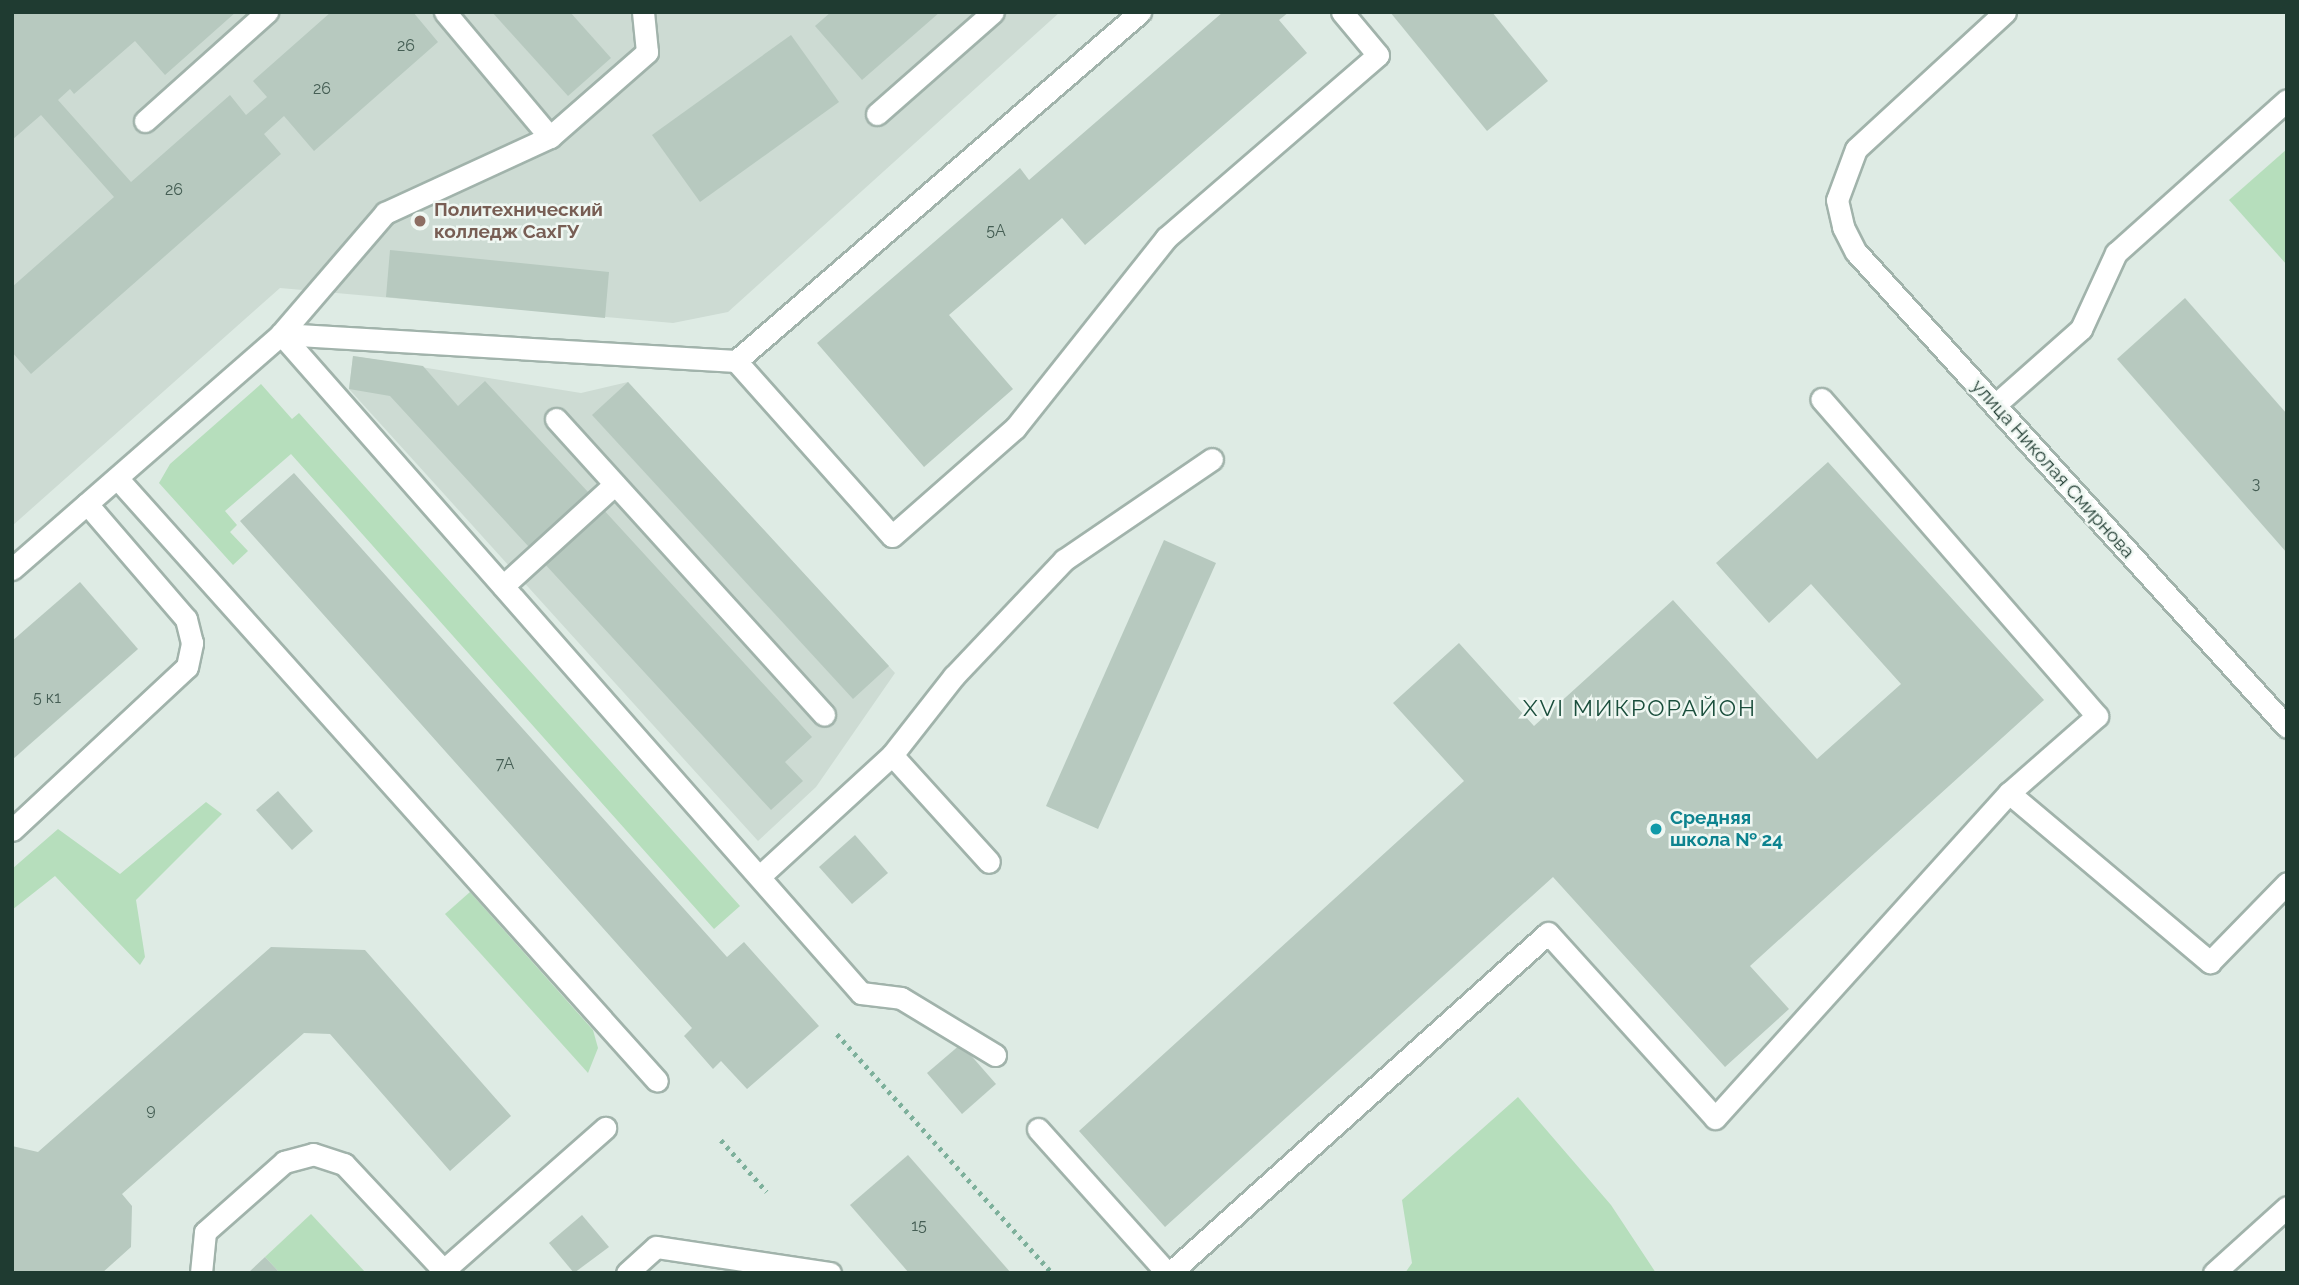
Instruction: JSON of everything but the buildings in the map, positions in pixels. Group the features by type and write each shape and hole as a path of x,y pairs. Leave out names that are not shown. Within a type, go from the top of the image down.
{"street":[{"path":"145,121 267,12"},
{"path":"444,12 550,137"},
{"path":"12,569 281,334 384,213 550,137 647,52 643,12"},
{"path":"877,114 993,12"},
{"path":"281,334 736,361 1140,12"},
{"path":"736,361 892,536 1015,428 1166,238 1378,55 1342,12"},
{"name":"улица Николая Смирнова","path":"2003,13 1856,149 1838,200 1856,252 2287,727"},
{"path":"1995,405 2081,329 2116,253 2287,100"},
{"path":"281,334 861,993 901,998 995,1055"},
{"path":"1038,1129 1169,1273 1548,933 1715,1118 2010,793 2097,716 1821,399"},
{"path":"556,419 824,715"},
{"path":"760,876 892,755 954,676 1064,560 1212,458"},
{"path":"117,478 657,1081"},
{"path":"503,586 615,484"},
{"path":"12,830 187,667 192,643 186,619 87,504"},
{"path":"892,755 989,862"},
{"path":"2010,793 2210,962 2287,883"},
{"path":"201,1273 205,1232 284,1162 313,1154 344,1164 445,1271 605,1128"},
{"path":"2214,1273 2287,1207"},
{"path":"626,1273 656,1247 830,1273"}],"path":[{"path":"837,1034 1052,1273"},
{"path":"721,1140 767,1192"}],"shaded area":[{"name":"Политехнический колледж СахГУ","path":"12,12 1060,12 728,312 673,323 280,288 12,526"},
{"path":"353,356 581,393 628,382 895,673 816,787 758,841 349,389"}],"green space":[{"path":"2287,149 2287,265 2229,200"},
{"path":"261,384 292,419 299,413 740,906 714,929 291,454 225,511 237,525 230,532 248,551 233,565 159,483 170,464"},
{"path":"206,802 222,814 136,900 145,957 140,965 55,876 12,910 12,869 58,829 120,874"},
{"path":"470,892 593,1030 598,1048 588,1073 445,914"},
{"path":"1518,1097 1611,1205 1656,1273 1405,1273 1412,1263 1402,1200"},
{"path":"311,1214 366,1273 280,1273 265,1257"}],"place":[{"name":"Политехнический колледж СахГУ","path":"420,221"},
{"name":"Средняя школа № 24","path":"1656,829"}],"district":[{"name":"XVI МИКРОРАЙОН","path":"1640,708"}]}
